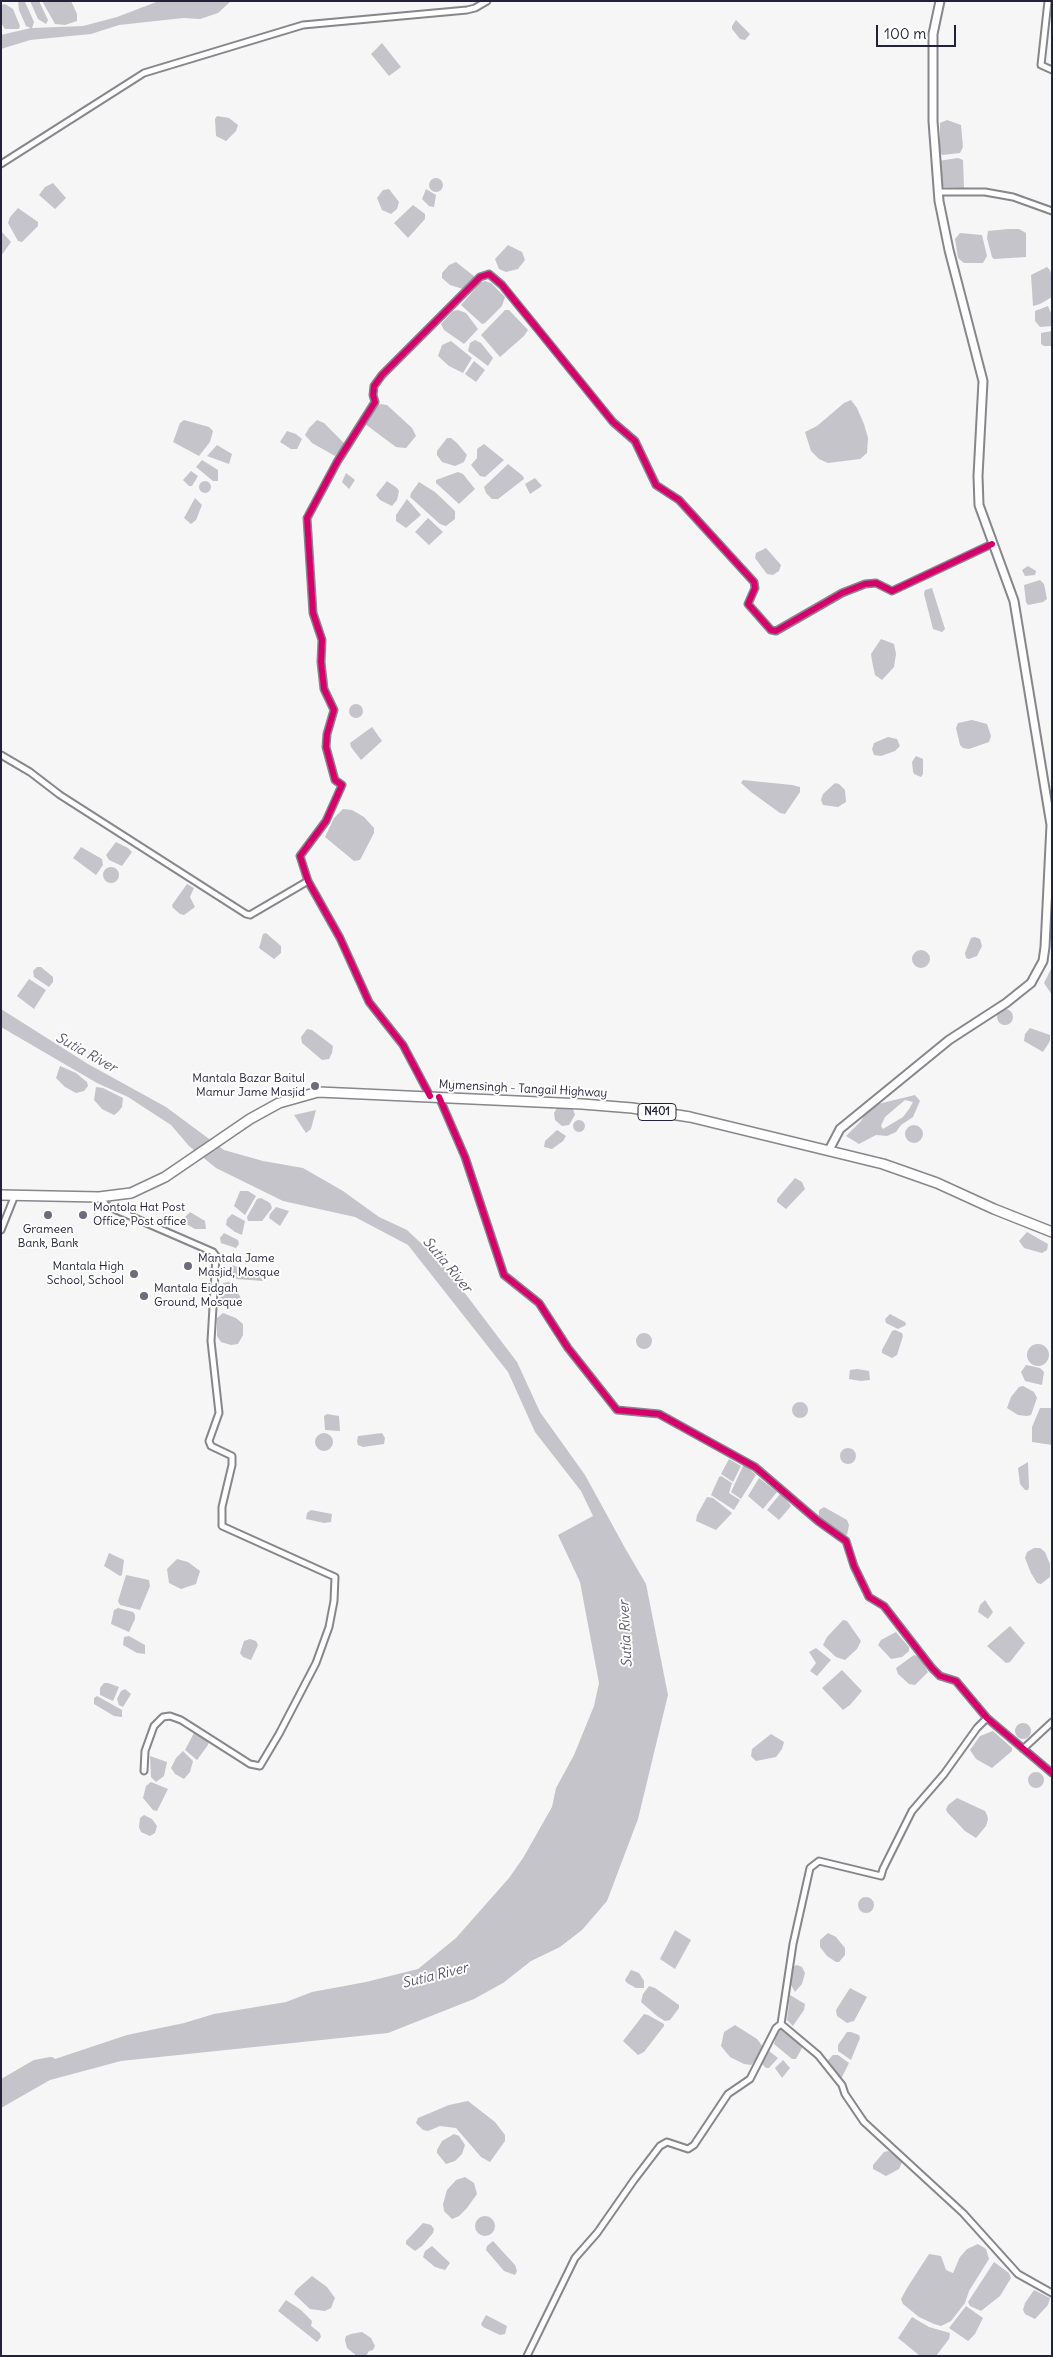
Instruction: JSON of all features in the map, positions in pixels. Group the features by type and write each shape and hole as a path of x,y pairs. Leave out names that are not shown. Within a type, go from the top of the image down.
{"highway":[{"name":"Mymensingh - Tangail Highway","path":"1,1195 99,1197 131,1193 165,1177 250,1119 279,1103 318,1092 632,1108 690,1117 883,1164 937,1183 994,1209 1052,1232"}],"main road":[{"path":"829,1150 840,1129 949,1040 1006,1003 1031,983 1043,961 1046,947 1052,825 1014,601 978,505 983,381 948,250 938,192 933,121 933,34 940,1"}],"street":[{"path":"1,164 144,73 303,25 467,10 487,1"},
{"path":"1048,1 1041,64 1052,70"},
{"path":"938,192 985,192 1013,197 1052,211"},
{"path":"992,544 892,591 876,583 865,584 842,593 776,632 771,630 748,604 756,588 754,582 679,500 656,485 635,442 612,422 502,285 489,274 484,274 382,375 374,386 373,395 375,402 341,455 307,518 313,613 322,640 324,689 334,710 327,734 326,746 335,780 342,785 326,821 300,856 308,881 340,938 369,1002 403,1045 434,1097 465,1158 504,1275 539,1304 568,1348 617,1410 659,1414 755,1467 818,1521 846,1541 854,1566 869,1597 884,1606 932,1668 940,1676 956,1681 988,1718 1052,1773"},
{"path":"1,755 30,772 60,795 246,914 250,915 308,881"},
{"path":"1,1230 15,1195"},
{"path":"99,1197 108,1206 213,1252 216,1256 212,1296 212,1341 219,1413 209,1441 211,1446 232,1456 232,1465 222,1507 222,1526 335,1577 334,1601 329,1627 316,1663 260,1766 250,1764 181,1720 170,1716 163,1717 154,1726 145,1751 144,1771"},
{"path":"527,2356 575,2258 597,2233 660,2146 667,2142 688,2149 694,2145 728,2094 750,2079 776,2028 781,2024 794,1944 810,1868 819,1861 882,1876 883,1869 912,1811 939,1780 977,1728 988,1718"},
{"path":"1023,1749 1052,1722"},
{"path":"781,2024 818,2055 842,2085 845,2094 864,2122 963,2213 1018,2274 1052,2293"}],"water":[{"path":"18,1 25,2 34,22 32,28 83,26 117,17 159,1 231,1 218,13 200,19 183,18 119,25 91,34 30,40 1,49 1,35 31,28 26,26 19,10"},
{"path":"30,1 39,1 48,20 46,24 38,19"},
{"path":"42,1 71,1 77,14 77,21 65,25 55,24"},
{"path":"5,4 13,9 20,26 19,29 5,29 1,23 1,5"},
{"path":"736,20 750,34 745,40 740,39 732,29"},
{"path":"382,43 401,67 389,76 371,54"},
{"path":"217,116 229,118 238,125 236,131 226,141 216,136 215,119"},
{"path":"947,120 961,125 963,147 960,153 942,155 940,151 940,123"},
{"path":"958,158 963,160 964,188 944,187 941,185 938,161"},
{"path":"436,178 441,180 443,185 441,190 436,192 431,190 429,185 431,180"},
{"path":"53,183 66,198 55,209 39,195 45,187"},
{"path":"389,189 399,202 397,209 391,214 382,210 377,198 383,190"},
{"path":"426,189 436,195 434,207 429,206 422,199"},
{"path":"413,205 425,214 425,219 408,238 394,223"},
{"path":"18,208 38,222 38,226 22,242 18,241 8,223 10,217"},
{"path":"1019,229 1026,233 1026,257 994,259 992,257 987,238 988,231"},
{"path":"1,231 11,242 1,256"},
{"path":"960,233 982,235 987,256 983,263 964,263 958,258 955,239"},
{"path":"508,245 522,252 525,260 518,269 506,272 499,269 495,259"},
{"path":"456,262 475,277 463,289 450,285 442,278 442,273 449,265"},
{"path":"1047,267 1052,277 1052,297 1033,306 1031,275"},
{"path":"485,281 491,283 505,297 502,306 482,324 461,305 480,283"},
{"path":"1048,306 1052,315 1052,326 1040,327 1035,321 1035,311"},
{"path":"458,310 466,313 478,329 464,344 444,330 441,324 453,311"},
{"path":"505,310 509,310 528,330 524,336 500,357 481,335"},
{"path":"1052,331 1052,346 1041,344 1041,333"},
{"path":"475,340 481,343 493,358 488,366 468,351 470,343"},
{"path":"451,341 472,358 463,373 449,366 438,356 442,345"},
{"path":"474,361 485,370 476,382 465,374"},
{"path":"851,400 864,424 868,438 867,453 860,459 828,463 819,459 811,451 805,432 817,426 844,403"},
{"path":"380,404 387,405 412,428 416,436 406,448 396,447 365,424 368,415"},
{"path":"184,420 209,427 213,431 210,442 199,456 173,442 180,423"},
{"path":"317,420 324,423 345,444 335,456 312,443 305,435"},
{"path":"287,431 296,434 302,439 297,449 291,449 280,442"},
{"path":"447,438 451,438 457,443 467,455 464,462 455,466 442,462 437,455 437,451"},
{"path":"484,444 504,460 485,477 480,476 471,465 477,458 477,449"},
{"path":"217,445 232,454 229,464 207,456"},
{"path":"202,460 218,470 218,481 213,481 196,467"},
{"path":"508,464 523,476 524,479 498,499 492,499 486,493 484,487"},
{"path":"191,471 198,476 192,486 189,486 183,480"},
{"path":"458,472 463,474 475,489 459,504 436,483 436,480"},
{"path":"346,473 355,480 349,489 342,482"},
{"path":"535,478 542,486 530,494 525,484"},
{"path":"207,481 210,482 210,492 203,493 200,492 199,485 200,482"},
{"path":"387,481 399,491 397,500 392,506 380,500 376,495"},
{"path":"419,482 435,492 455,511 455,519 446,526 440,524 410,497"},
{"path":"195,498 202,505 196,520 191,524 184,518"},
{"path":"407,499 421,515 406,528 396,521 396,515"},
{"path":"428,518 443,532 429,545 415,532"},
{"path":"766,548 781,565 779,571 773,575 767,574 755,558 756,553"},
{"path":"1028,566 1036,571 1035,575 1025,576 1022,570"},
{"path":"1040,580 1044,584 1047,599 1043,602 1028,605 1024,585"},
{"path":"932,588 945,629 942,632 933,629 924,594 925,590"},
{"path":"881,639 894,644 896,654 894,667 882,680 875,675 871,654"},
{"path":"356,704 361,706 363,711 361,716 356,718 351,716 349,711 351,706"},
{"path":"972,720 987,724 991,736 989,742 969,749 963,748 960,745 956,728 958,723"},
{"path":"372,727 382,741 361,760 350,743"},
{"path":"888,737 897,739 900,746 895,751 881,756 874,755 872,749 874,743"},
{"path":"916,756 923,759 923,774 921,777 914,774 913,771 912,762"},
{"path":"743,780 792,785 800,787 800,792 785,814 780,813 751,792 741,783"},
{"path":"835,783 845,790 846,802 838,807 823,805 821,800 823,794"},
{"path":"343,809 352,810 364,817 374,828 374,833 360,860 354,861 325,837 334,818"},
{"path":"116,842 132,852 122,866 109,860 106,855"},
{"path":"81,847 102,859 103,865 96,875 73,858"},
{"path":"108,867 114,867 119,872 117,881 108,883 103,878 103,872"},
{"path":"187,884 194,888 190,897 195,907 184,915 180,914 172,905"},
{"path":"266,933 281,946 281,953 274,959 259,948 263,934"},
{"path":"971,938 980,939 982,946 977,956 969,959 966,958 965,953"},
{"path":"921,950 927,953 930,959 927,965 921,968 915,965 912,959 915,953"},
{"path":"37,967 41,967 53,977 53,982 49,987 34,977 33,971"},
{"path":"1052,967 1052,995 1044,983"},
{"path":"29,979 46,990 34,1009 17,996"},
{"path":"1,1009 88,1064 166,1107 224,1150 263,1161 303,1168 343,1191 379,1217 407,1230 442,1263 517,1362 540,1412 585,1475 646,1584 668,1695 638,1819 607,1901 582,1930 560,1947 531,1961 503,1983 474,1999 388,2033 121,2061 50,2080 1,2108 1,2081 22,2070 127,2035 184,2023 214,2014 286,2002 312,1992 366,1982 418,1969 456,1938 509,1878 523,1858 552,1807 556,1788 574,1755 594,1706 599,1683 580,1582 558,1535 593,1516 581,1491 535,1432 508,1372 408,1245 355,1217 283,1201 216,1168 189,1146 171,1125 128,1097 97,1083 1,1027"},
{"path":"1005,1009 1011,1011 1013,1017 1011,1023 1005,1025 999,1023 997,1017 999,1011"},
{"path":"1030,1028 1050,1035 1050,1041 1043,1052 1024,1041 1025,1034"},
{"path":"307,1029 312,1030 333,1046 329,1059 322,1060 302,1043 301,1037"},
{"path":"60,1066 76,1073 87,1082 88,1086 84,1091 76,1093 65,1087 56,1078"},
{"path":"96,1087 103,1088 123,1098 122,1107 118,1112 114,1115 102,1109 94,1100"},
{"path":"915,1095 920,1101 913,1117 901,1125 896,1132 887,1136 876,1135 859,1144 846,1136 861,1121 866,1112 878,1104","holes":["905,1100 913,1102 903,1117 883,1129 881,1126 885,1117"]},
{"path":"557,1108 573,1109 575,1115 569,1125 562,1126 555,1120 554,1113"},
{"path":"316,1110 311,1129 306,1133 294,1115"},
{"path":"577,1120 581,1120 585,1126 581,1132 577,1132 573,1128 573,1124"},
{"path":"910,1125 918,1125 923,1130 921,1141 910,1143 905,1138 905,1130"},
{"path":"557,1130 566,1136 563,1141 552,1149 544,1147 545,1141"},
{"path":"795,1178 802,1182 805,1189 786,1209 777,1202 777,1199"},
{"path":"240,1191 248,1191 256,1196 245,1215 234,1206"},
{"path":"261,1198 270,1203 272,1208 262,1221 248,1221 247,1217 257,1199"},
{"path":"276,1207 289,1211 280,1226 269,1218"},
{"path":"190,1212 205,1221 206,1229 195,1229 186,1224 184,1221 185,1217"},
{"path":"232,1214 245,1221 242,1235 226,1225 227,1219"},
{"path":"1027,1232 1048,1244 1047,1250 1042,1253 1024,1248 1019,1241"},
{"path":"224,1233 238,1240 239,1244 236,1248 221,1243 220,1238"},
{"path":"232,1265 258,1274 263,1281 237,1279 232,1276"},
{"path":"229,1282 235,1285 241,1299 239,1305 226,1308 221,1303 220,1296 223,1283"},
{"path":"223,1313 236,1318 243,1324 243,1335 238,1344 231,1345 221,1342 217,1336 217,1318"},
{"path":"890,1314 905,1322 906,1325 898,1329 886,1323 885,1319"},
{"path":"895,1330 902,1333 903,1336 897,1355 892,1358 882,1353 882,1350 892,1331"},
{"path":"644,1333 650,1335 652,1341 650,1347 644,1349 638,1347 636,1341 638,1335"},
{"path":"1038,1344 1046,1347 1049,1355 1046,1363 1038,1366 1030,1363 1027,1355 1030,1347"},
{"path":"1026,1365 1040,1368 1044,1372 1042,1385 1025,1381 1021,1372"},
{"path":"850,1370 869,1371 870,1380 849,1379"},
{"path":"1023,1386 1034,1392 1037,1398 1031,1415 1018,1415 1007,1408 1011,1397 1019,1387"},
{"path":"800,1402 808,1410 800,1418 792,1410"},
{"path":"1040,1408 1052,1408 1052,1445 1032,1442 1032,1427"},
{"path":"327,1414 339,1416 340,1431 325,1430 324,1416"},
{"path":"324,1433 332,1438 333,1442 328,1450 324,1451 316,1446 315,1442 320,1434"},
{"path":"382,1433 385,1438 384,1444 363,1447 358,1445 358,1436"},
{"path":"845,1448 851,1448 856,1453 854,1462 845,1464 840,1459 840,1453"},
{"path":"729,1459 741,1466 733,1482 721,1474"},
{"path":"1028,1462 1029,1487 1028,1490 1025,1490 1020,1484 1018,1468"},
{"path":"745,1465 756,1475 741,1499 731,1492"},
{"path":"721,1476 732,1483 729,1493 740,1500 734,1510 711,1495"},
{"path":"759,1478 777,1492 763,1509 748,1496"},
{"path":"780,1494 783,1495 791,1506 779,1520 767,1510"},
{"path":"707,1497 713,1498 732,1513 716,1530 696,1521 697,1515"},
{"path":"824,1507 847,1520 849,1525 847,1535 842,1534 819,1518 819,1510"},
{"path":"311,1510 332,1514 331,1522 324,1523 306,1519 307,1513"},
{"path":"1034,1548 1040,1548 1045,1552 1050,1564 1050,1577 1041,1584 1037,1583 1025,1558 1027,1552"},
{"path":"109,1553 124,1560 122,1575 120,1576 104,1566"},
{"path":"177,1559 188,1562 200,1571 196,1584 181,1589 169,1583 167,1569"},
{"path":"126,1575 149,1580 150,1586 140,1610 120,1605 118,1601"},
{"path":"985,1600 993,1612 988,1619 978,1612 980,1605"},
{"path":"118,1608 133,1612 135,1615 129,1632 111,1624 114,1610"},
{"path":"843,1620 847,1621 861,1641 857,1649 845,1660 836,1657 823,1645 827,1637"},
{"path":"1010,1626 1025,1643 1010,1662 1006,1663 987,1646"},
{"path":"896,1632 909,1647 909,1651 902,1657 891,1659 878,1645 881,1640"},
{"path":"129,1636 145,1645 145,1654 137,1653 123,1645 124,1637"},
{"path":"250,1639 256,1641 258,1645 251,1660 243,1657 240,1653 244,1641"},
{"path":"816,1648 831,1660 817,1676 810,1671 816,1663 809,1652"},
{"path":"914,1655 920,1657 928,1672 915,1685 909,1684 898,1674 896,1668"},
{"path":"842,1670 862,1691 843,1710 822,1688"},
{"path":"104,1683 119,1687 113,1701 100,1695 100,1688"},
{"path":"125,1689 131,1694 123,1707 119,1705 117,1699 121,1691"},
{"path":"97,1696 122,1710 122,1717 114,1716 94,1704 94,1698"},
{"path":"1020,1723 1026,1723 1031,1728 1029,1737 1020,1739 1015,1734 1015,1728"},
{"path":"195,1731 209,1741 197,1760 185,1750"},
{"path":"993,1731 1012,1748 1012,1751 992,1768 976,1759 970,1750 980,1736"},
{"path":"771,1734 784,1742 782,1749 776,1757 756,1761 751,1756 752,1749"},
{"path":"183,1751 193,1761 190,1772 184,1779 175,1774 171,1768 176,1758"},
{"path":"150,1756 167,1762 164,1776 156,1782 151,1777"},
{"path":"1033,1772 1039,1772 1044,1777 1042,1786 1033,1788 1028,1783 1028,1777"},
{"path":"151,1782 168,1789 157,1811 153,1810 143,1798 146,1786"},
{"path":"957,1798 985,1811 987,1815 986,1826 976,1838 965,1831 947,1812 948,1805"},
{"path":"144,1815 152,1819 157,1826 155,1833 150,1836 141,1832 139,1827 140,1818"},
{"path":"866,1897 872,1899 874,1905 872,1911 866,1913 860,1911 858,1905 860,1899"},
{"path":"675,1930 691,1940 675,1969 660,1959"},
{"path":"828,1933 836,1937 845,1948 845,1955 839,1962 827,1956 820,1947 820,1940"},
{"path":"797,1965 802,1967 805,1973 802,1984 795,1992 790,1983 792,1967"},
{"path":"631,1970 639,1973 644,1981 644,1988 636,1988 627,1983 625,1980"},
{"path":"649,1986 655,1988 679,2005 679,2008 670,2020 665,2021 641,2002 643,1994"},
{"path":"850,1988 867,1997 854,2021 847,2023 837,2016 836,2010"},
{"path":"790,1995 805,2004 804,2010 793,2026 787,2020"},
{"path":"644,2014 664,2024 664,2026 644,2052 638,2055 623,2041"},
{"path":"735,2025 757,2039 763,2047 759,2057 751,2065 744,2064 730,2057 721,2046 724,2032"},
{"path":"780,2029 803,2046 796,2059 792,2059 774,2044 777,2031"},
{"path":"847,2032 859,2035 860,2038 851,2060 838,2051 838,2045"},
{"path":"769,2051 778,2058 769,2068 766,2068 762,2064"},
{"path":"833,2055 838,2055 849,2063 842,2077 838,2077 828,2064 828,2060"},
{"path":"783,2060 790,2068 782,2078 775,2068"},
{"path":"468,2101 495,2122 505,2135 505,2141 490,2162 481,2157 456,2128 440,2126 428,2131 423,2130 416,2123 418,2118 449,2105"},
{"path":"454,2134 459,2136 465,2145 462,2154 455,2161 446,2164 437,2153 437,2150 442,2141"},
{"path":"888,2151 901,2158 902,2162 899,2169 886,2176 873,2169 873,2165 884,2152"},
{"path":"465,2177 474,2183 477,2194 459,2216 452,2219 444,2211 443,2204 447,2190 456,2180"},
{"path":"485,2216 492,2219 495,2226 492,2233 485,2236 478,2233 475,2226 478,2219"},
{"path":"423,2223 431,2225 434,2229 433,2233 415,2251 406,2244 406,2241"},
{"path":"493,2241 515,2265 517,2271 515,2275 504,2271 486,2250 487,2246"},
{"path":"978,2244 986,2249 989,2259 969,2291 965,2303 951,2321 941,2326 934,2324 919,2317 903,2304 901,2299 929,2254 941,2256 946,2270 953,2273 960,2257 967,2249"},
{"path":"432,2246 450,2263 445,2270 435,2267 423,2257 425,2251"},
{"path":"994,2262 1009,2273 1011,2278 1000,2296 981,2311 970,2306 968,2302"},
{"path":"312,2276 327,2287 335,2298 331,2308 325,2311 310,2309 294,2294"},
{"path":"1034,2290 1050,2298 1048,2305 1035,2319 1025,2314 1023,2310 1025,2303"},
{"path":"286,2300 301,2310 312,2321 311,2326 320,2333 321,2337 317,2342 278,2311"},
{"path":"966,2306 983,2318 975,2334 968,2341 949,2328"},
{"path":"486,2315 507,2326 505,2334 500,2335 483,2327 481,2324"},
{"path":"912,2317 929,2327 950,2333 949,2339 936,2356 920,2356 898,2338"},
{"path":"362,2332 371,2338 375,2346 366,2356 357,2356 347,2348 345,2340 346,2336"}],"waterway":[{"name":"Sutia River","path":"1,2085 35,2065 51,2062"}],"cycle path":[{"path":"430,1096 403,1045 369,1002 340,938 308,881 300,856 326,821 342,785 335,780 326,747 327,734 334,710 324,689 321,662 322,640 313,613 307,518 337,462 375,402 373,395 374,386 382,375 480,277 489,274 502,285 613,422 635,441 656,485 679,500 754,582 755,588 748,604 771,630 776,631 842,593 865,584 876,583 892,591 992,544"},
{"path":"439,1097 465,1157 504,1275 539,1303 568,1348 617,1410 659,1414 755,1467 818,1521 846,1541 854,1566 869,1597 884,1606 932,1668 940,1676 956,1681 987,1718 1052,1773"}],"place":[{"name":"Mantala Bazar Baitul Mamur Jame Masjid","path":"315,1086"},
{"name":"Grameen Bank, Bank","path":"48,1215"},
{"name":"Montola Hat Post Office, Post office","path":"83,1215"},
{"name":"Mantala Jame Masjid, Mosque","path":"188,1266"},
{"name":"Mantala High School, School","path":"134,1274"},
{"name":"Mantala Eidgah Ground, Mosque","path":"144,1296"}]}
